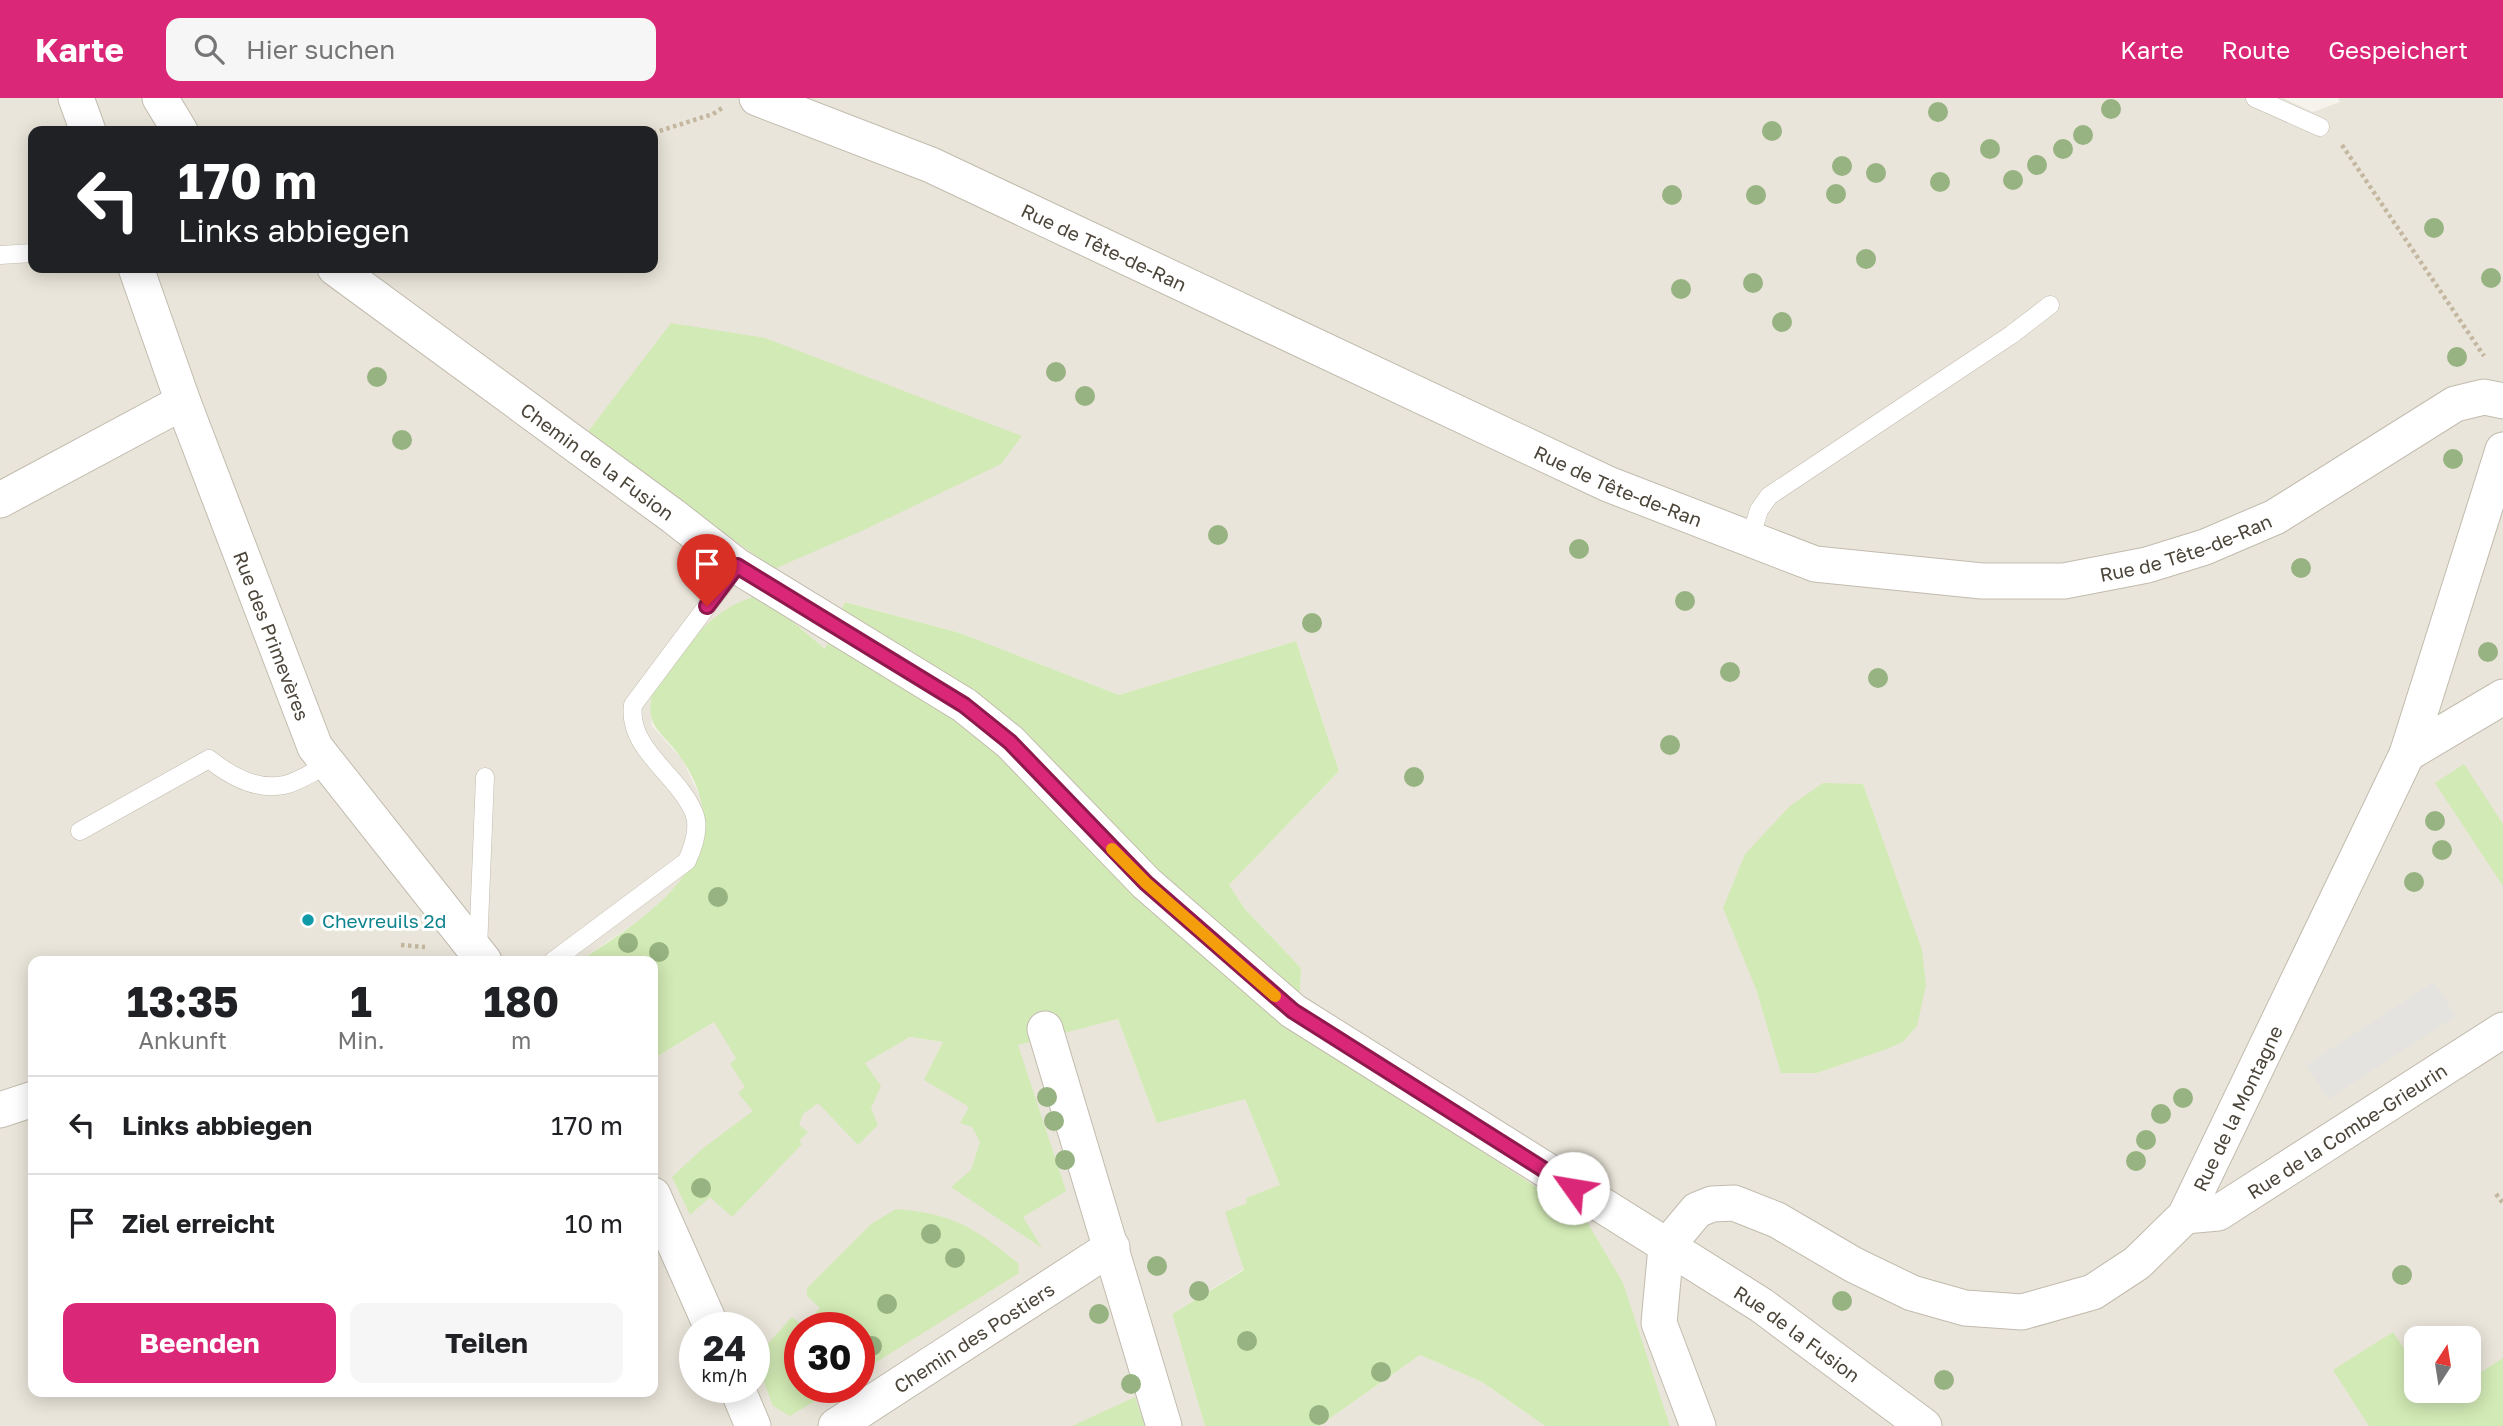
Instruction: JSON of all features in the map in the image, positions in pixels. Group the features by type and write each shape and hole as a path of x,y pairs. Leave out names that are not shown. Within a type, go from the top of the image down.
{"street":[{"path":"76,98 86,126"},
{"path":"160,98 177,126"},
{"name":"Rue de Tête-de-Ran","path":"743,101 931,165 1608,484 1815,564 1982,581 2064,581 2147,565 2205,547 2275,517 2455,404 2484,397 2503,401"},
{"name":"Rue des Primevères","path":"137,273 183,402 315,747 471,956"},
{"name":"Chemin de la Fusion","path":"342,273 737,566 964,705 1010,742 1146,883 1293,1011 1666,1247"},
{"path":"0,500 183,402"},
{"name":"Rue de la Montagne","path":"1666,1247 1697,1210 1712,1204 1734,1203 1777,1220 1854,1265 1912,1293 1965,1308 2022,1312 2093,1292 2137,1263 2185,1216 2407,754 2503,450"},
{"path":"2407,754 2503,697"},
{"path":"1045,1029 1164,1426"},
{"name":"Rue de la Combe-Grieurin","path":"2185,1216 2218,1213 2503,1030"},
{"path":"0,1110 28,1101"},
{"path":"658,1206 705,1312"},
{"name":"Chemin des Postiers","path":"836,1426 1112,1247"},
{"path":"1666,1247 1659,1323 1698,1426"},
{"name":"Rue de la Fusion","path":"1666,1247 1761,1305 1924,1426"},
{"path":"743,1403 753,1426"}],"lane":[{"path":"2255,98 2320,127"},
{"path":"0,255 28,253"},
{"path":"1750,538 1759,510 1769,496 2000,342 2050,305"},
{"path":"560,956 687,861 693,848 694,813 637,735 631,719 633,705 737,566"},
{"path":"80,831 209,760 231,777 255,783 284,785 329,764"},
{"path":"472,956 485,777"}],"path":[{"path":"658,131 713,114 743,101"},
{"path":"2320,127 2340,142 2484,356"},
{"path":"2496,1194 2503,1203"}],"shaded area":[{"path":"0,98 2283,98 2313,112 2340,102 2338,98 2503,98 2503,1426 1670,1426 1649,1367 1298,1030 1301,968 1245,909 1229,885 1339,771 1296,641 1119,695 960,633 846,602 825,649 767,600 653,689 650,703 652,726 682,759 706,809 696,859 679,884 647,915 586,956 28,956 28,1397 658,1397 658,1056 714,1022 864,1063 910,1037 995,1050 1118,1019 1157,1123 1245,1099 1300,1234 1172,1314 1205,1426 0,1426","holes":["1863,784 1893,871 1903,1042 1817,1073 1782,1073 1756,989"]},
{"path":"2434,982 2456,1016 2328,1099 2306,1065"},
{"path":"1420,1355 1482,1382 1545,1426 1319,1426"}],"green space":[{"path":"671,323 765,338 1022,436 1001,464 866,529 774,569 587,433"},
{"path":"753,597 767,600 825,649 845,602 960,633 1119,695 1296,641 1339,771 1229,885 1245,909 1301,968 1298,1030 1586,1220 1623,1283 1670,1426 1545,1426 1482,1382 1420,1355 1319,1426 1205,1426 1172,1314 1244,1270 1225,1212 1247,1203 1246,1198 1280,1185 1245,1099 1157,1123 1118,1019 1018,1045 1066,1191 1023,1217 1042,1248 951,1187 971,1170 980,1142 972,1127 960,1123 969,1107 924,1080 943,1042 910,1037 865,1063 881,1086 871,1108 878,1125 858,1145 818,1103 803,1114 799,1125 808,1132 799,1141 802,1144 732,1217 710,1197 690,1215 672,1177 702,1149 753,1111 738,1093 745,1087 730,1064 736,1058 714,1022 658,1056 658,956 587,956 661,902 682,878 697,852 703,823 699,792 681,758 652,721 650,713 653,689 697,635 722,612"},
{"path":"2464,764 2503,824 2503,886 2435,783"},
{"path":"1823,783 1863,784 1922,950 1926,985 1917,1026 1903,1042 1817,1073 1781,1073 1756,989 1723,908 1745,854 1790,806"},
{"path":"896,1209 934,1214 962,1224 988,1240 1018,1263 1019,1273 875,1363 875,1312 816,1312 820,1308 807,1296 807,1288 871,1224"},
{"path":"784,1326 784,1403 811,1403 790,1416 773,1406 770,1398 770,1341"},
{"path":"2393,1332 2404,1349 2404,1404 2482,1404 2482,1372 2503,1358 2503,1426 2369,1426 2333,1370"},
{"path":"1135,1397 1145,1426 1072,1426"}],"slow traffic":[{"path":"1112,849 1146,883 1275,996"}],"place":[{"name":"Chevreuils 2d","path":"308,920"}],"route":[{"path":"707,606 737,566 964,705 1010,742 1146,883 1293,1011 1573,1188"}]}
